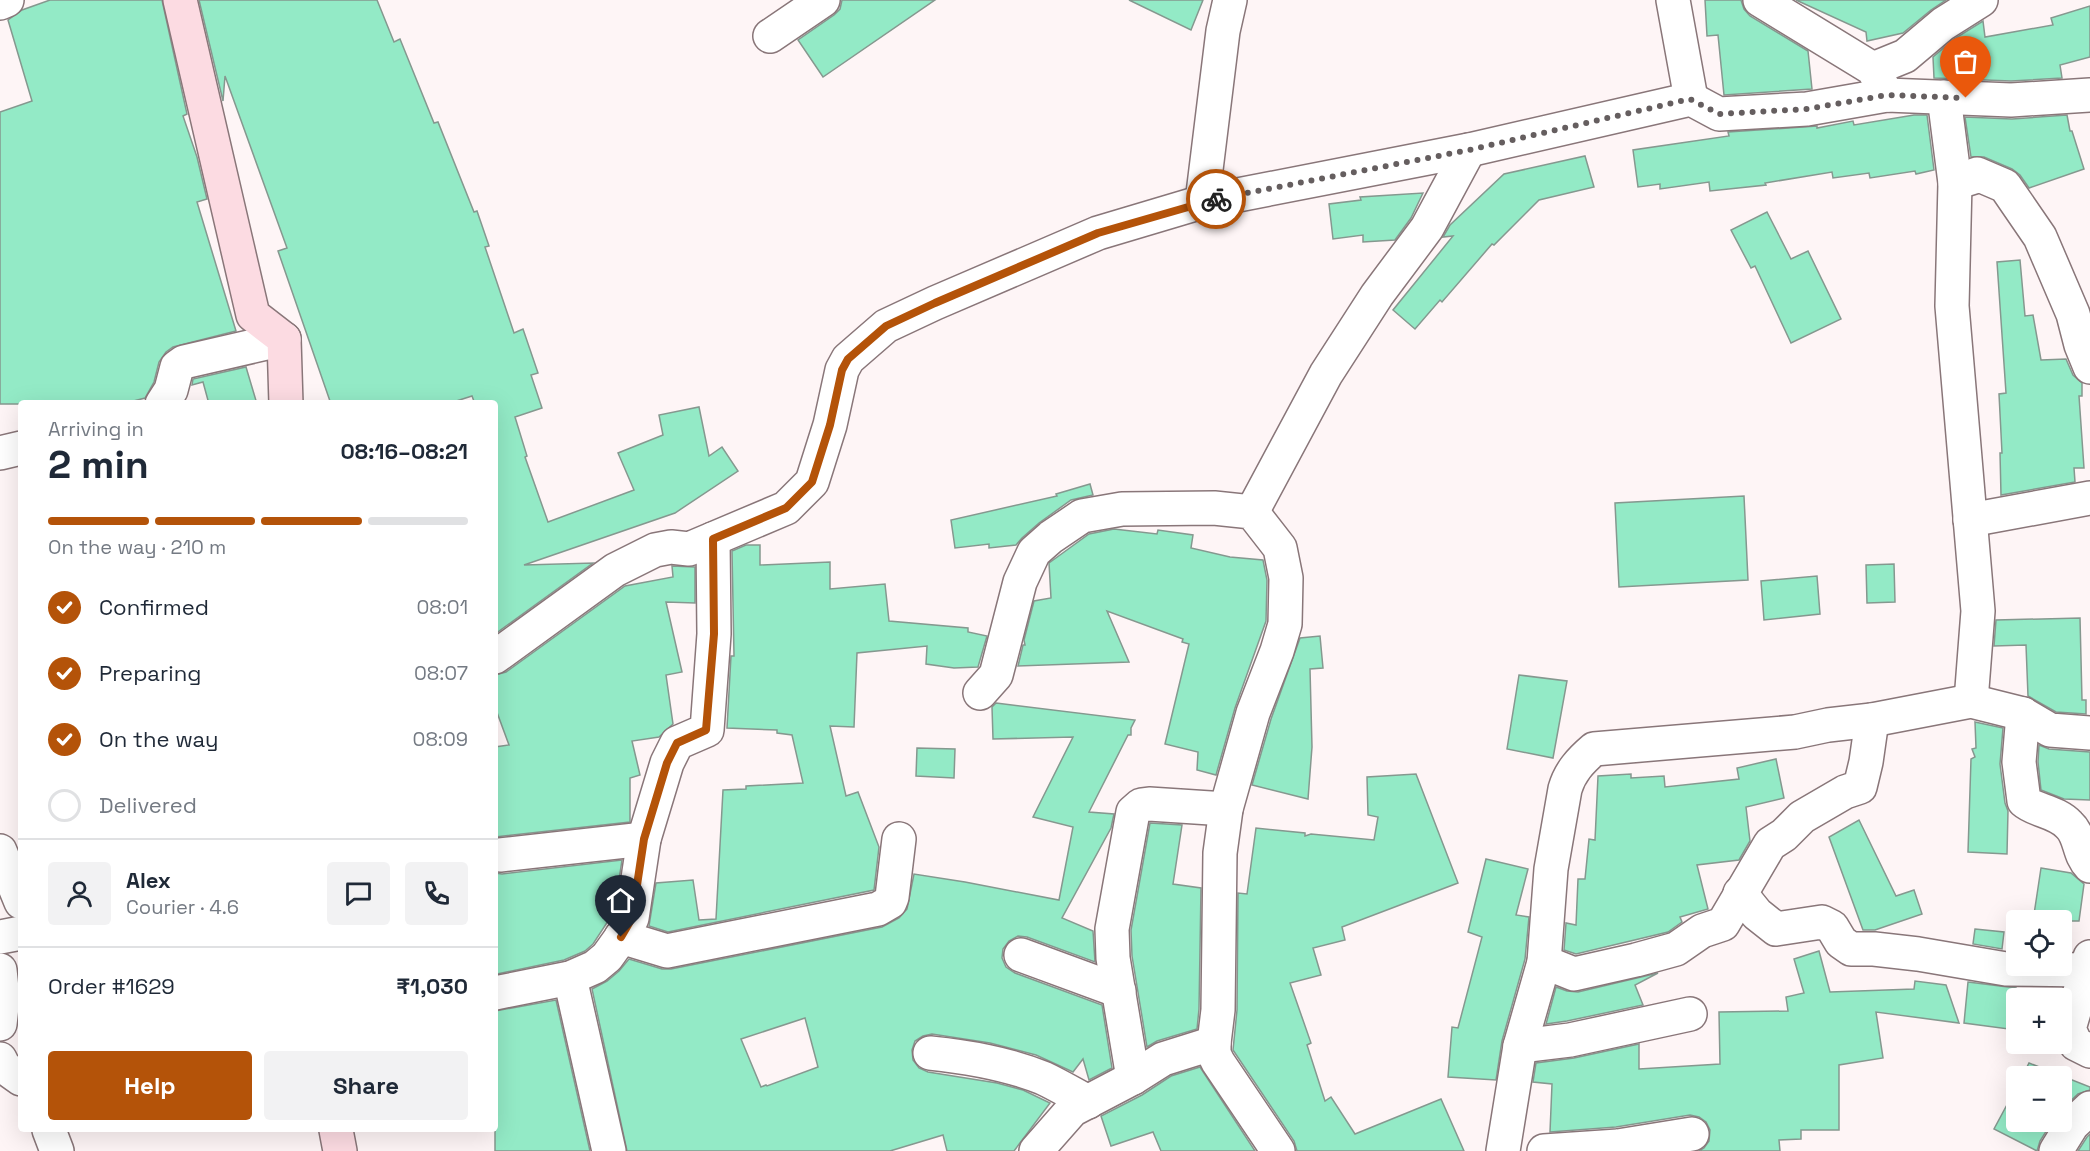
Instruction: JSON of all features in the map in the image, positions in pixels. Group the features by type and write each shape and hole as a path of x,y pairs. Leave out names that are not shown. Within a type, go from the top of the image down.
{"main road":[{"path":"182,1 253,315 284,339 286,400"},
{"path":"336,1132 340,1151"}],"street":[{"path":"0,3 7,0"},
{"path":"770,36 823,0"},
{"path":"1202,202 1223,31 1230,0"},
{"path":"1673,0 1690,99"},
{"path":"1760,0 1880,82 1944,97 2011,100 2090,95"},
{"path":"498,655 632,560 655,550 671,547 689,549 786,508 812,482 830,425 842,370 848,359 886,326 935,303 1098,233 1202,202 1469,150 1690,99 1719,114 1807,109 1880,82 1905,56 1943,24 1981,0"},
{"path":"1944,97 1955,183 1952,306 1978,611 1971,701"},
{"path":"1252,512 1326,374 1377,295 1427,228 1469,150"},
{"path":"1955,183 1977,174 2005,186 2040,237 2073,314 2081,345 2090,367"},
{"path":"165,400 171,390 177,368 184,362 284,339"},
{"path":"0,453 18,449"},
{"path":"1971,520 2090,498"},
{"path":"980,693 996,675 1020,582 1034,552 1082,516 1122,509 1214,508 1252,512 1280,548 1286,578 1285,624 1253,713 1226,809 1220,853 1218,1010 1214,1043 1214,1054 1218,1062 1278,1151"},
{"path":"498,992 570,978 595,967 607,957 632,918 644,839 667,763 677,743 706,730 714,634 713,539"},
{"path":"1503,1151 1520,1046 1544,962 1551,869 1565,789 1569,777 1579,762 1594,749 1795,732 1971,701 2023,714 2050,730 2090,733"},
{"path":"2023,714 2019,762 2024,801 2049,812 2071,826 2082,857 2090,866"},
{"path":"1544,962 1574,974 1676,949 1702,931 1723,924 1770,844 1784,835 1802,817 1845,792 1860,787 1872,720"},
{"path":"1133,1078 1113,958 1112,930 1133,813 1141,805 1149,804 1226,809"},
{"path":"500,855 644,839"},
{"path":"621,937 667,951 885,907 892,897 899,839"},
{"path":"0,851 18,895"},
{"path":"1740,893 1756,915 1776,929 1822,922 1832,927 1841,942 1851,949 1874,948 2006,969 2089,963 2069,1029 2076,1044 2090,1051"},
{"path":"0,937 18,934"},
{"path":"1021,955 1119,991"},
{"path":"570,978 609,1151"},
{"path":"1520,1046 1570,1040 1690,1014"},
{"path":"1036,1151 1072,1110 1133,1078 1163,1059 1214,1043"},
{"path":"930,1053 967,1057 1008,1066 1044,1078 1088,1102"},
{"path":"0,1059 4,1067 18,1077"},
{"path":"2056,1151 2072,1125 2090,1108"},
{"path":"50,1132 57,1151"},
{"path":"1544,1151 1618,1146 1692,1134"}],"building":[{"path":"50,0 162,0 187,114 183,116 197,157 207,199 197,202 236,331 173,347 166,352 159,362 154,382 145,398 137,400 18,400 18,404 0,404 0,112 32,101 8,20 22,10"},
{"path":"199,0 377,0 394,42 400,39 434,123 438,122 474,212 477,211 489,246 485,247 514,333 523,329 538,373 531,375 542,408 515,417 527,456 525,457 548,522 634,490 618,453 663,435 659,415 699,407 709,456 722,447 738,471 675,513 524,565 593,563 498,632 498,400 474,400 472,396 460,400 330,400 278,251 287,248 225,76 223,101"},
{"path":"842,0 935,0 823,77 798,40 834,15 840,9"},
{"path":"1129,0 1203,0 1191,30"},
{"path":"1705,0 1741,0 1750,16 1808,51 1812,89 1724,95 1718,35 1707,36"},
{"path":"1796,0 1946,0 1903,33 1867,41 1866,32"},
{"path":"2090,6 2090,57 2060,65 2062,78 2011,81 1934,78 1933,57 1954,39 1983,21 1985,37 2053,25 2051,18"},
{"path":"1927,115 1934,170 1870,178 1869,173 1833,178 1832,172 1765,183 1766,185 1710,191 1709,182 1660,189 1660,184 1638,187 1633,150 1729,136 1728,132 1817,126 1817,128 1853,121 1854,125"},
{"path":"2067,115 2070,131 2072,131 2084,169 2029,188 2020,175 2012,169 1984,157 1971,157 1965,117 2012,119"},
{"path":"1585,156 1594,187 1539,200 1494,245 1492,244 1442,302 1440,300 1415,329 1393,310 1453,236 1443,237 1450,225 1504,174"},
{"path":"1423,193 1411,218 1395,240 1363,242 1363,235 1333,239 1329,204 1361,200 1360,197"},
{"path":"1767,212 1791,259 1808,251 1841,319 1791,343 1755,266 1751,268 1731,230"},
{"path":"2020,260 2025,316 2033,315 2041,360 2066,359 2073,375 2082,383 2082,396 2079,396 2084,468 2074,468 2075,482 2001,495 2000,453 2002,453 1999,394 2006,393 1997,262"},
{"path":"246,367 256,400 208,400 203,382 192,385 193,379"},
{"path":"1090,484 1093,495 1071,500 1039,523 1016,545 989,548 989,544 955,548 951,520 1057,496 1056,494"},
{"path":"1744,496 1748,580 1619,587 1615,503"},
{"path":"1114,529 1157,534 1158,530 1193,535 1191,548 1230,557 1263,560 1267,580 1266,621 1235,708 1216,775 1197,770 1198,752 1165,744 1189,644 1182,642 1183,639 1107,611 1129,662 1018,666 1034,601 1051,598 1049,563 1089,534"},
{"path":"746,545 760,545 760,565 830,562 830,589 885,584 889,621 968,628 968,632 987,636 978,667 954,668 926,664 927,646 857,653 854,727 830,726 846,796 858,792 879,847 874,890 668,932 649,926 656,883 693,880 699,920 716,919 723,790 746,789 746,786 803,783 792,735 777,733 777,730 727,728 731,656 734,656 732,551"},
{"path":"1894,564 1895,602 1867,603 1866,565"},
{"path":"672,566 695,567 695,603 666,602 682,672 666,675 673,724 659,737 632,741 640,775 630,778 630,822 498,837 498,747 509,745 498,715 498,674 506,672 625,586 673,577"},
{"path":"1817,576 1820,614 1764,620 1761,581"},
{"path":"2080,618 2082,700 2086,700 2086,714 2056,712 2028,696 2026,645 1994,646 1996,620"},
{"path":"1320,636 1323,668 1310,669 1312,747 1308,799 1252,785 1271,719 1300,638"},
{"path":"1519,675 1567,681 1553,758 1507,749"},
{"path":"996,703 1135,720 1131,728 1131,735 1128,735 1089,812 1114,814 1111,828 1062,918 1093,931 1095,962 1027,937 1018,936 1009,941 1003,949 1002,958 1006,967 1015,973 1102,1005 1112,1068 1089,1080 1083,1059 1073,1072 1036,1055 990,1043 932,1034 915,1041 912,1050 913,1060 919,1068 928,1072 997,1083 1023,1090 1050,1103 1014,1151 947,1151 943,1135 890,1151 627,1151 592,989 607,981 629,959 662,969 671,969 882,927 899,918 907,909 914,874 1059,900 1073,827 1033,817 1073,737 993,739 992,707","holes":["805,1018 818,1067 761,1087 741,1039"]},
{"path":"1975,722 2003,728 2000,764 2008,811 2007,854 1968,852 1971,759 1975,757 1972,749 1976,748"},
{"path":"2039,745 2049,749 2090,752 2090,800 2064,799 2041,790"},
{"path":"917,748 955,749 954,778 916,776"},
{"path":"1776,759 1784,798 1746,807 1750,841 1739,860 1697,865 1708,909 1680,917 1682,922 1668,932 1576,954 1564,950 1566,923 1576,925 1578,879 1585,879 1589,839 1595,840 1598,776 1631,774 1631,778 1664,776 1665,787 1739,779 1737,768"},
{"path":"1416,774 1458,883 1342,927 1345,940 1313,948 1321,975 1290,983 1311,1043 1307,1045 1325,1101 1331,1097 1355,1134 1441,1099 1464,1151 1297,1151 1294,1141 1233,1050 1237,1010 1238,893 1247,894 1256,828 1305,833 1305,836 1311,834 1374,840 1378,817 1368,815 1367,777"},
{"path":"1859,820 1896,896 1914,890 1922,914 1875,930 1863,930 1829,837"},
{"path":"1150,823 1182,825 1173,884 1201,888 1197,1029 1157,1041 1147,1047 1132,956 1131,930"},
{"path":"1486,859 1528,869 1516,915 1529,917 1525,959 1502,1041 1496,1080 1448,1077 1452,1027 1458,1028 1482,937 1468,932"},
{"path":"622,860 614,912 593,944 585,951 564,960 498,974 498,873"},
{"path":"2041,868 2071,873 2084,884 2079,921 2072,921 2072,910 2035,910"},
{"path":"1975,929 2004,932 2002,949 1973,944"},
{"path":"1819,951 1830,992 1914,989 1915,981 1946,985 1959,1023 1876,1012 1883,1058 1839,1065 1839,1130 1801,1130 1801,1139 1779,1140 1780,1151 1699,1151 1709,1141 1710,1130 1706,1122 1690,1115 1616,1127 1550,1132 1552,1084 1533,1082 1536,1063 1574,1058 1639,1044 1639,1069 1720,1064 1719,1012 1788,1011 1786,997 1804,993 1794,959"},
{"path":"1658,973 1635,985 1643,1005 1546,1024 1556,987 1578,992"},
{"path":"1968,982 2016,988 2006,988 2006,1029 1964,1023"},
{"path":"556,1000 590,1151 495,1151 495,1132 498,1132 498,1010"},
{"path":"1200,1067 1255,1151 1161,1151 1153,1132 1111,1146 1101,1116 1142,1095 1171,1076"},
{"path":"2072,1080 2090,1087 2090,1090 2078,1094 2072,1100"},
{"path":"2006,1107 2006,1132 2046,1132 2037,1151 1994,1129"},
{"path":"2090,1134 2090,1151 2078,1151 2087,1137"}],"way so far":[{"path":"1216,199 1469,150 1690,99 1719,114 1807,109 1887,95 1966,98"}],"route":[{"path":"621,937 632,918 644,839 667,763 677,743 706,730 714,634 713,539 786,508 812,482 830,425 842,370 848,359 886,326 935,303 1098,233 1216,199"}]}
